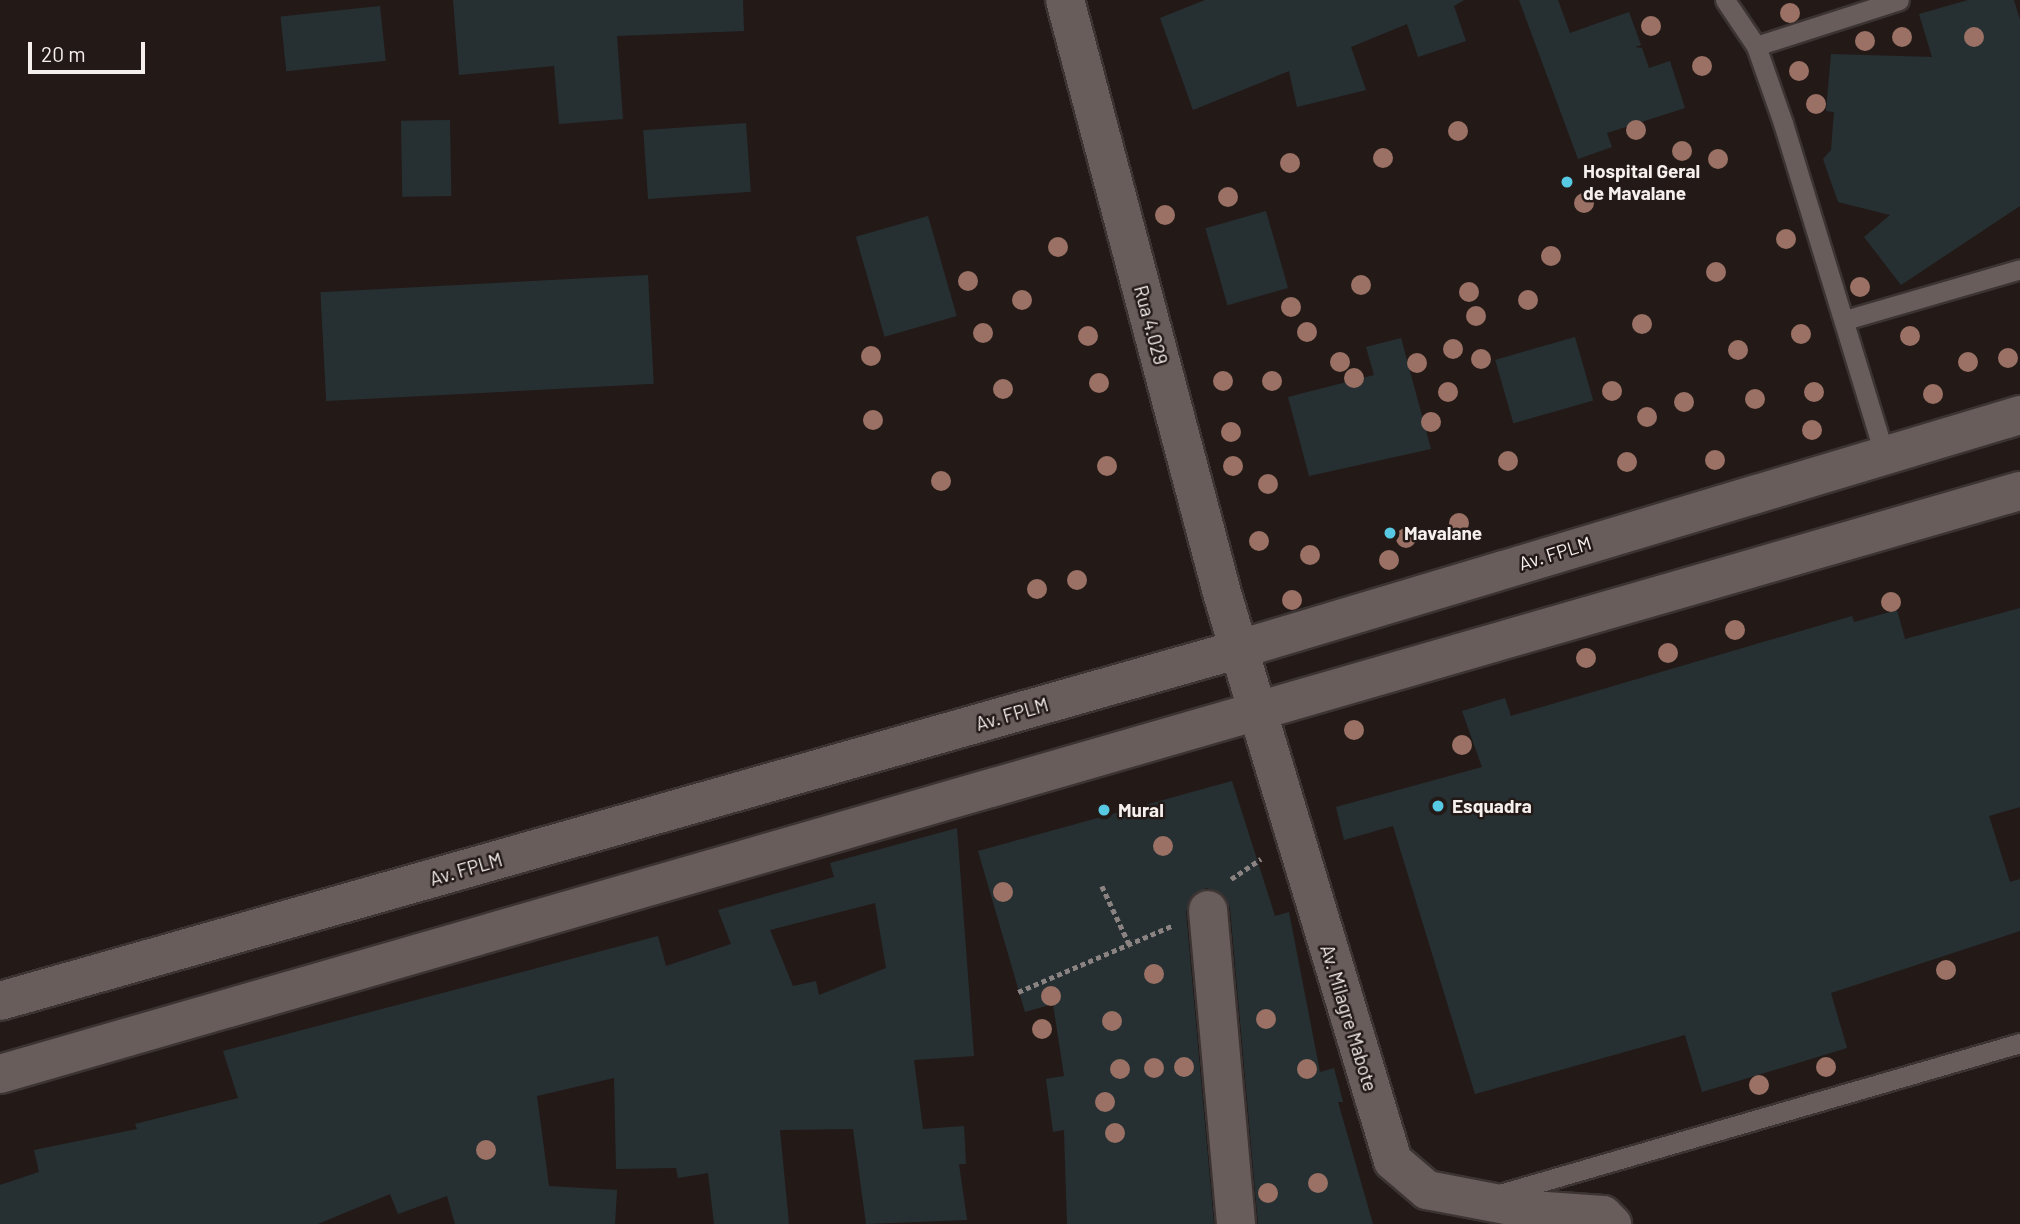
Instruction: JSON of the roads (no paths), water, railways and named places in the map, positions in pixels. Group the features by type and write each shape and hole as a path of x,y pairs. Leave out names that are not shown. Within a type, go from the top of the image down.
{"main road":[{"name":"Rua 4.029","path":"1065,0 1240,649"},
{"name":"Av. FPLM","path":"0,1001 1240,649 2020,415"},
{"path":"0,1074 1201,731 2020,491"},
{"name":"Av. Milagre Mabote","path":"1240,649 1393,1161 1427,1190 1478,1201 1603,1215 1612,1224"},
{"path":"1208,910 1236,1224"}],"lane":[{"path":"1726,0 1756,46 1845,320 1885,456"},
{"path":"1756,46 1899,0"},
{"path":"1845,320 2020,269"},
{"path":"1478,1201 2020,1043"}],"place":[{"name":"Hospital Geral de Mavalane","path":"1567,182"},
{"name":"Mavalane","path":"1390,533"},
{"name":"Esquadra","path":"1438,806"},
{"name":"Mural","path":"1104,810"}]}
